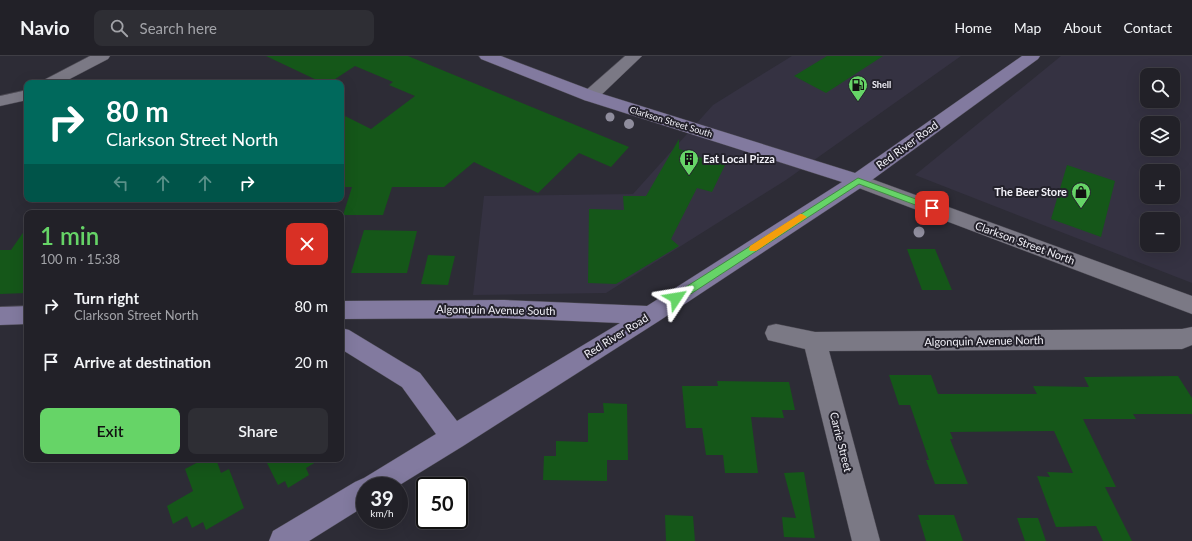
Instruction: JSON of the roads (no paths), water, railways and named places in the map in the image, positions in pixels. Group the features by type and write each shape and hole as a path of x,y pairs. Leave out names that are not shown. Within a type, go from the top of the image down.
{"main road":[{"name":"Clarkson Street South","path":"487,56 590,96 858,180"},
{"name":"Red River Road","path":"389,477 651,315 858,180 1032,56"},
{"name":"Algonquin Avenue South","path":"344,310 504,309 651,315"},
{"path":"0,316 24,315"},
{"path":"344,339 411,380 454,438"},
{"path":"283,541 356,496"}],"street":[{"path":"56,80 102,56"},
{"path":"590,96 634,56"},
{"path":"0,101 24,96"},
{"name":"Clarkson Street North","path":"858,180 1192,305"},
{"name":"Algonquin Avenue North","path":"776,334 815,342 1182,339 1192,336"},
{"name":"Carrie Street","path":"815,342 866,541"}],"place":[{"name":"Shell","path":"858,102"},
{"name":"Eat Local Pizza","path":"689,176"},
{"name":"The Beer Store","path":"1081,209"}]}
